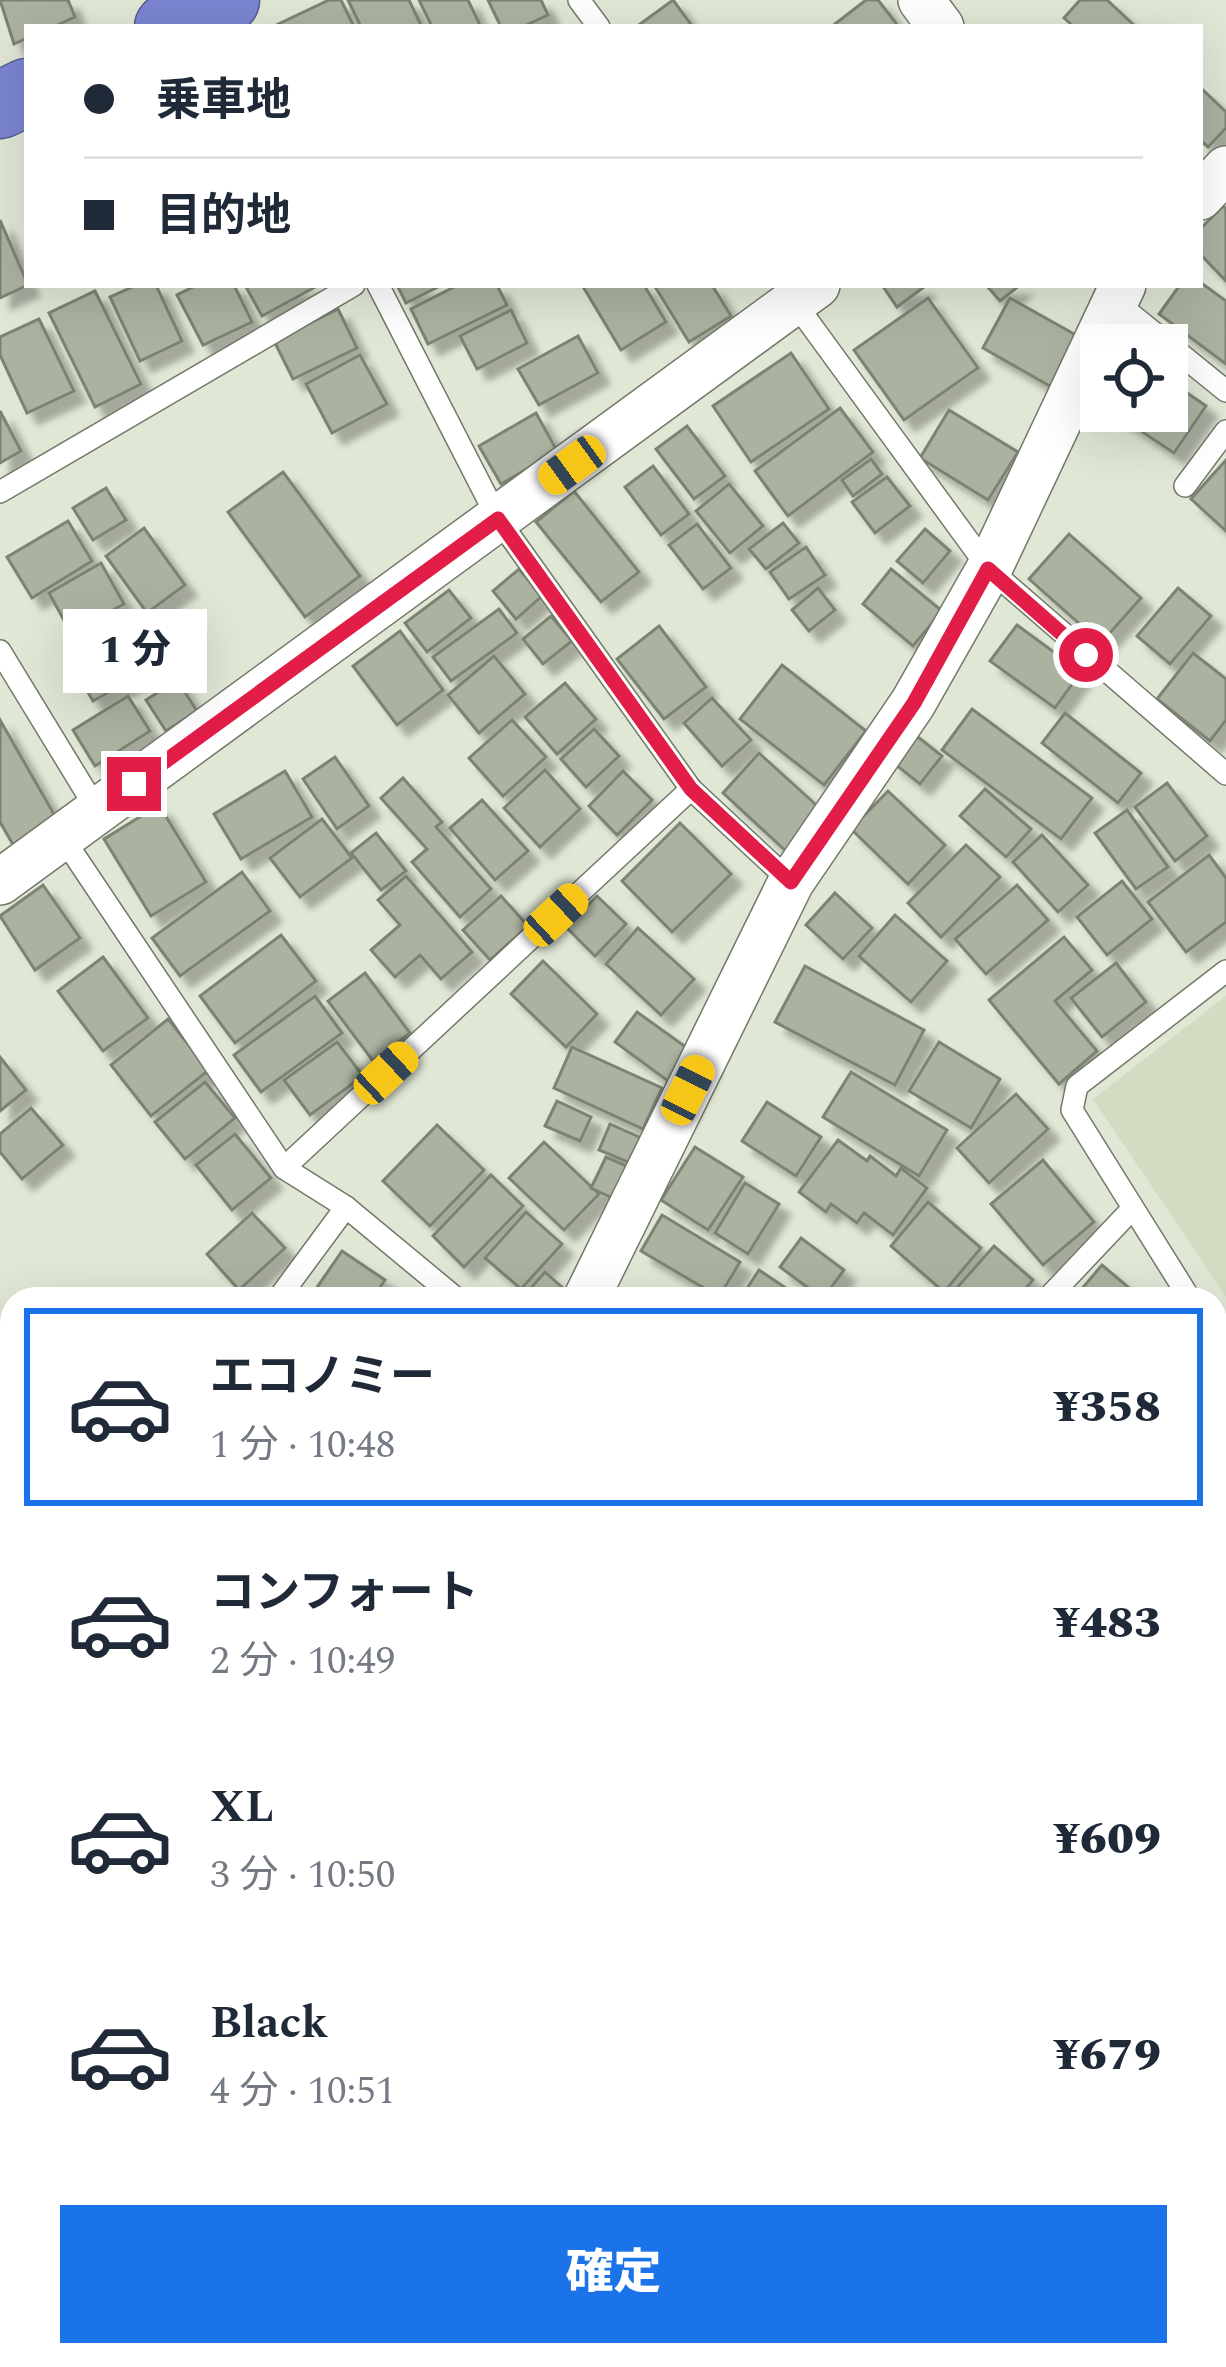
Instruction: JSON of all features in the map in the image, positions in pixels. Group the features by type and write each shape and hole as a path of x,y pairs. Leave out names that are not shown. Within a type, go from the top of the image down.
{"highway":[{"path":"177,24 239,4"}],"street":[{"path":"1203,194 1226,169"},
{"path":"0,882 498,519 798,291"},
{"path":"592,1287 791,882 914,703 988,569 1120,294"}],"lane":[{"path":"0,492 349,288"},
{"path":"380,288 498,519 691,789 791,882"},
{"path":"798,291 988,569 1226,774"},
{"path":"1120,294 1226,391"},
{"path":"1185,486 1226,430"},
{"path":"0,651 80,824 284,1168 346,1207 443,1287"},
{"path":"284,1168 691,789"},
{"path":"1182,1287 1072,1110 1077,1086 1226,971"},
{"path":"287,1287 346,1207"},
{"path":"1058,1287 1132,1209"}],"shaded area":[{"path":"1226,996 1226,1287 1219,1287 1093,1099"}],"building":[{"path":"0,0 68,0 75,17 60,24 24,24 24,39 14,44"},
{"path":"329,0 341,0 353,24 278,24"},
{"path":"348,0 409,0 421,24 360,24"},
{"path":"419,0 468,0 480,24 431,24"},
{"path":"488,0 541,0 548,15 528,24 500,24"},
{"path":"673,0 691,24 640,24"},
{"path":"866,0 878,0 897,24 835,24"},
{"path":"1080,0 1107,0 1133,24 1071,24 1064,18"},
{"path":"1203,90 1226,112 1226,128 1208,147 1203,143"},
{"path":"1223,206 1226,209 1226,281 1203,257 1203,226"},
{"path":"0,220 24,276 24,287 0,298"},
{"path":"1203,284 1226,301 1226,364 1188,336 1188,324 1172,324 1159,314 1178,288 1203,288"},
{"path":"130,288 157,288 182,341 140,361 110,297"},
{"path":"191,288 235,288 252,322 203,345 177,295"},
{"path":"247,288 313,288 262,316"},
{"path":"398,288 436,288 406,303"},
{"path":"452,288 498,288 507,305 428,344 411,309"},
{"path":"584,288 646,288 666,322 621,350"},
{"path":"656,288 714,288 731,316 689,342"},
{"path":"884,288 923,288 897,307"},
{"path":"989,288 1016,288 1000,301"},
{"path":"95,291 141,384 95,407 49,313"},
{"path":"928,298 978,368 904,420 854,350"},
{"path":"1010,298 1080,337 1055,389 983,348"},
{"path":"338,309 357,348 293,379 274,341"},
{"path":"511,310 527,343 477,369 460,336"},
{"path":"39,319 74,391 27,413 0,355 0,337"},
{"path":"578,336 598,373 539,405 518,369"},
{"path":"791,353 829,409 751,462 713,406"},
{"path":"360,355 387,404 332,433 306,384"},
{"path":"1188,394 1206,406 1174,453 1142,432 1188,432"},
{"path":"840,408 873,452 788,516 755,471"},
{"path":"949,410 1018,452 988,500 920,458"},
{"path":"0,411 21,451 0,463"},
{"path":"536,413 557,451 501,484 479,446"},
{"path":"687,426 725,476 694,499 656,449"},
{"path":"871,459 882,474 853,496 842,480"},
{"path":"1226,460 1226,531 1191,499"},
{"path":"653,466 689,514 661,535 625,487"},
{"path":"283,472 360,576 305,617 228,512"},
{"path":"887,477 910,506 875,533 852,502"},
{"path":"729,484 763,526 730,553 696,511"},
{"path":"106,488 126,520 93,540 73,508"},
{"path":"574,491 639,572 601,602 536,522"},
{"path":"68,521 92,561 32,598 7,557"},
{"path":"783,523 799,543 766,569 749,549"},
{"path":"697,524 731,568 703,589 669,545"},
{"path":"144,528 185,585 147,613 106,556"},
{"path":"925,529 950,551 923,583 897,561"},
{"path":"1069,534 1141,598 1101,643 1029,579"},
{"path":"806,547 825,575 789,599 770,572"},
{"path":"101,563 124,604 71,633 49,593"},
{"path":"519,569 542,596 516,619 493,591"},
{"path":"891,569 942,611 913,646 863,604"},
{"path":"818,588 835,610 809,631 792,610"},
{"path":"1178,588 1211,616 1170,664 1137,636"},
{"path":"449,590 471,618 427,652 405,623"},
{"path":"499,609 517,633 451,681 433,657"},
{"path":"551,616 572,641 543,664 523,639"},
{"path":"118,625 145,672 93,701 66,654"},
{"path":"1017,625 1081,672 1055,708 990,661"},
{"path":"659,626 706,687 664,719 617,659"},
{"path":"400,631 443,690 397,725 353,666"},
{"path":"1193,653 1226,679 1226,720 1210,741 1157,699"},
{"path":"494,656 525,694 479,733 448,695"},
{"path":"782,665 866,731 824,785 740,719"},
{"path":"177,680 197,711 166,731 146,700"},
{"path":"565,683 596,719 557,754 525,717"},
{"path":"128,696 150,731 95,766 73,730"},
{"path":"712,698 751,740 722,766 684,723"},
{"path":"972,709 1092,798 1061,839 942,750"},
{"path":"1065,713 1141,773 1118,803 1042,743"},
{"path":"0,720 59,823 15,848 0,822"},
{"path":"512,720 546,757 503,796 469,758"},
{"path":"594,729 619,756 586,787 561,759"},
{"path":"913,733 942,756 920,784 891,761"},
{"path":"759,753 825,813 788,853 723,793"},
{"path":"335,757 369,806 337,829 303,779"},
{"path":"545,770 580,809 540,847 504,808"},
{"path":"285,771 312,817 241,859 214,814"},
{"path":"623,771 652,800 617,835 589,806"},
{"path":"403,778 442,822 436,827 491,889 460,917 412,862 427,849 381,798"},
{"path":"1167,783 1207,836 1175,861 1135,807"},
{"path":"985,789 1031,829 1006,857 960,816"},
{"path":"888,791 945,845 908,884 851,829"},
{"path":"482,800 528,851 495,880 450,828"},
{"path":"159,805 206,882 151,916 104,839"},
{"path":"1127,810 1168,867 1136,889 1095,833"},
{"path":"322,819 352,858 300,897 270,858"},
{"path":"680,823 731,874 672,932 622,881"},
{"path":"376,833 406,871 381,890 351,853"},
{"path":"1042,835 1088,885 1058,912 1013,862"},
{"path":"966,845 1000,877 941,937 908,903"},
{"path":"1209,855 1226,878 1226,922 1186,952 1148,902"},
{"path":"242,872 270,911 180,976 152,938"},
{"path":"406,876 472,952 441,979 420,955 395,977 371,950 400,925 378,900"},
{"path":"1122,881 1152,919 1107,955 1077,917"},
{"path":"43,885 80,938 35,970 0,916"},
{"path":"1017,885 1048,920 986,974 955,939"},
{"path":"835,893 872,928 843,959 806,925"},
{"path":"501,896 528,926 490,960 463,930"},
{"path":"597,896 626,924 595,956 566,927"},
{"path":"895,915 947,961 911,1002 859,956"},
{"path":"638,928 694,979 661,1015 606,964"},
{"path":"281,935 316,981 235,1043 200,996"},
{"path":"1064,937 1092,970 1055,1001 1097,1051 1059,1084 989,1000"},
{"path":"103,957 148,1018 103,1051 58,991"},
{"path":"543,961 597,1014 566,1047 511,994"},
{"path":"1116,963 1146,1002 1102,1037 1071,998"},
{"path":"805,966 924,1030 895,1085 775,1022"},
{"path":"365,973 410,1033 373,1061 328,1001"},
{"path":"315,996 342,1033 261,1092 234,1055"},
{"path":"637,1012 690,1050 668,1081 615,1042"},
{"path":"168,1019 209,1070 151,1116 111,1065"},
{"path":"337,1042 363,1076 310,1115 284,1080"},
{"path":"939,1042 1000,1079 971,1128 909,1091"},
{"path":"572,1047 662,1088 643,1129 554,1088"},
{"path":"0,1057 26,1090 0,1111"},
{"path":"851,1072 947,1130 919,1176 823,1117"},
{"path":"205,1082 235,1118 185,1159 155,1122"},
{"path":"1016,1094 1048,1129 989,1183 957,1148"},
{"path":"557,1101 591,1117 580,1141 545,1126"},
{"path":"767,1102 821,1137 796,1176 742,1141"},
{"path":"31,1108 63,1145 22,1179 0,1152 0,1134"},
{"path":"610,1124 648,1141 637,1166 599,1150"},
{"path":"437,1125 484,1170 430,1226 383,1181"},
{"path":"235,1134 271,1178 232,1210 196,1165"},
{"path":"838,1140 896,1176 901,1168 927,1188 893,1235 864,1213 857,1223 831,1204 826,1212 799,1192"},
{"path":"544,1142 599,1194 564,1230 509,1178"},
{"path":"695,1147 743,1177 708,1230 661,1200"},
{"path":"606,1157 636,1170 621,1202 591,1188"},
{"path":"1043,1160 1094,1222 1043,1265 991,1204"},
{"path":"491,1175 523,1206 464,1267 433,1236"},
{"path":"745,1183 779,1204 748,1254 715,1233"},
{"path":"928,1202 981,1248 948,1287 938,1287 891,1246"},
{"path":"526,1212 562,1244 523,1287 485,1258"},
{"path":"252,1213 285,1248 242,1287 236,1287 207,1254"},
{"path":"662,1215 740,1262 725,1287 702,1287 641,1251"},
{"path":"801,1238 844,1270 832,1287 807,1287 780,1267"},
{"path":"994,1246 1033,1280 1027,1287 958,1287"},
{"path":"342,1251 385,1280 380,1287 317,1287"},
{"path":"1102,1265 1128,1287 1083,1287"},
{"path":"759,1270 784,1287 748,1287"},
{"path":"545,1272 562,1287 532,1287"}],"route":[{"path":"134,784 498,519 691,789 791,882 914,703 988,569 1086,655"}]}
